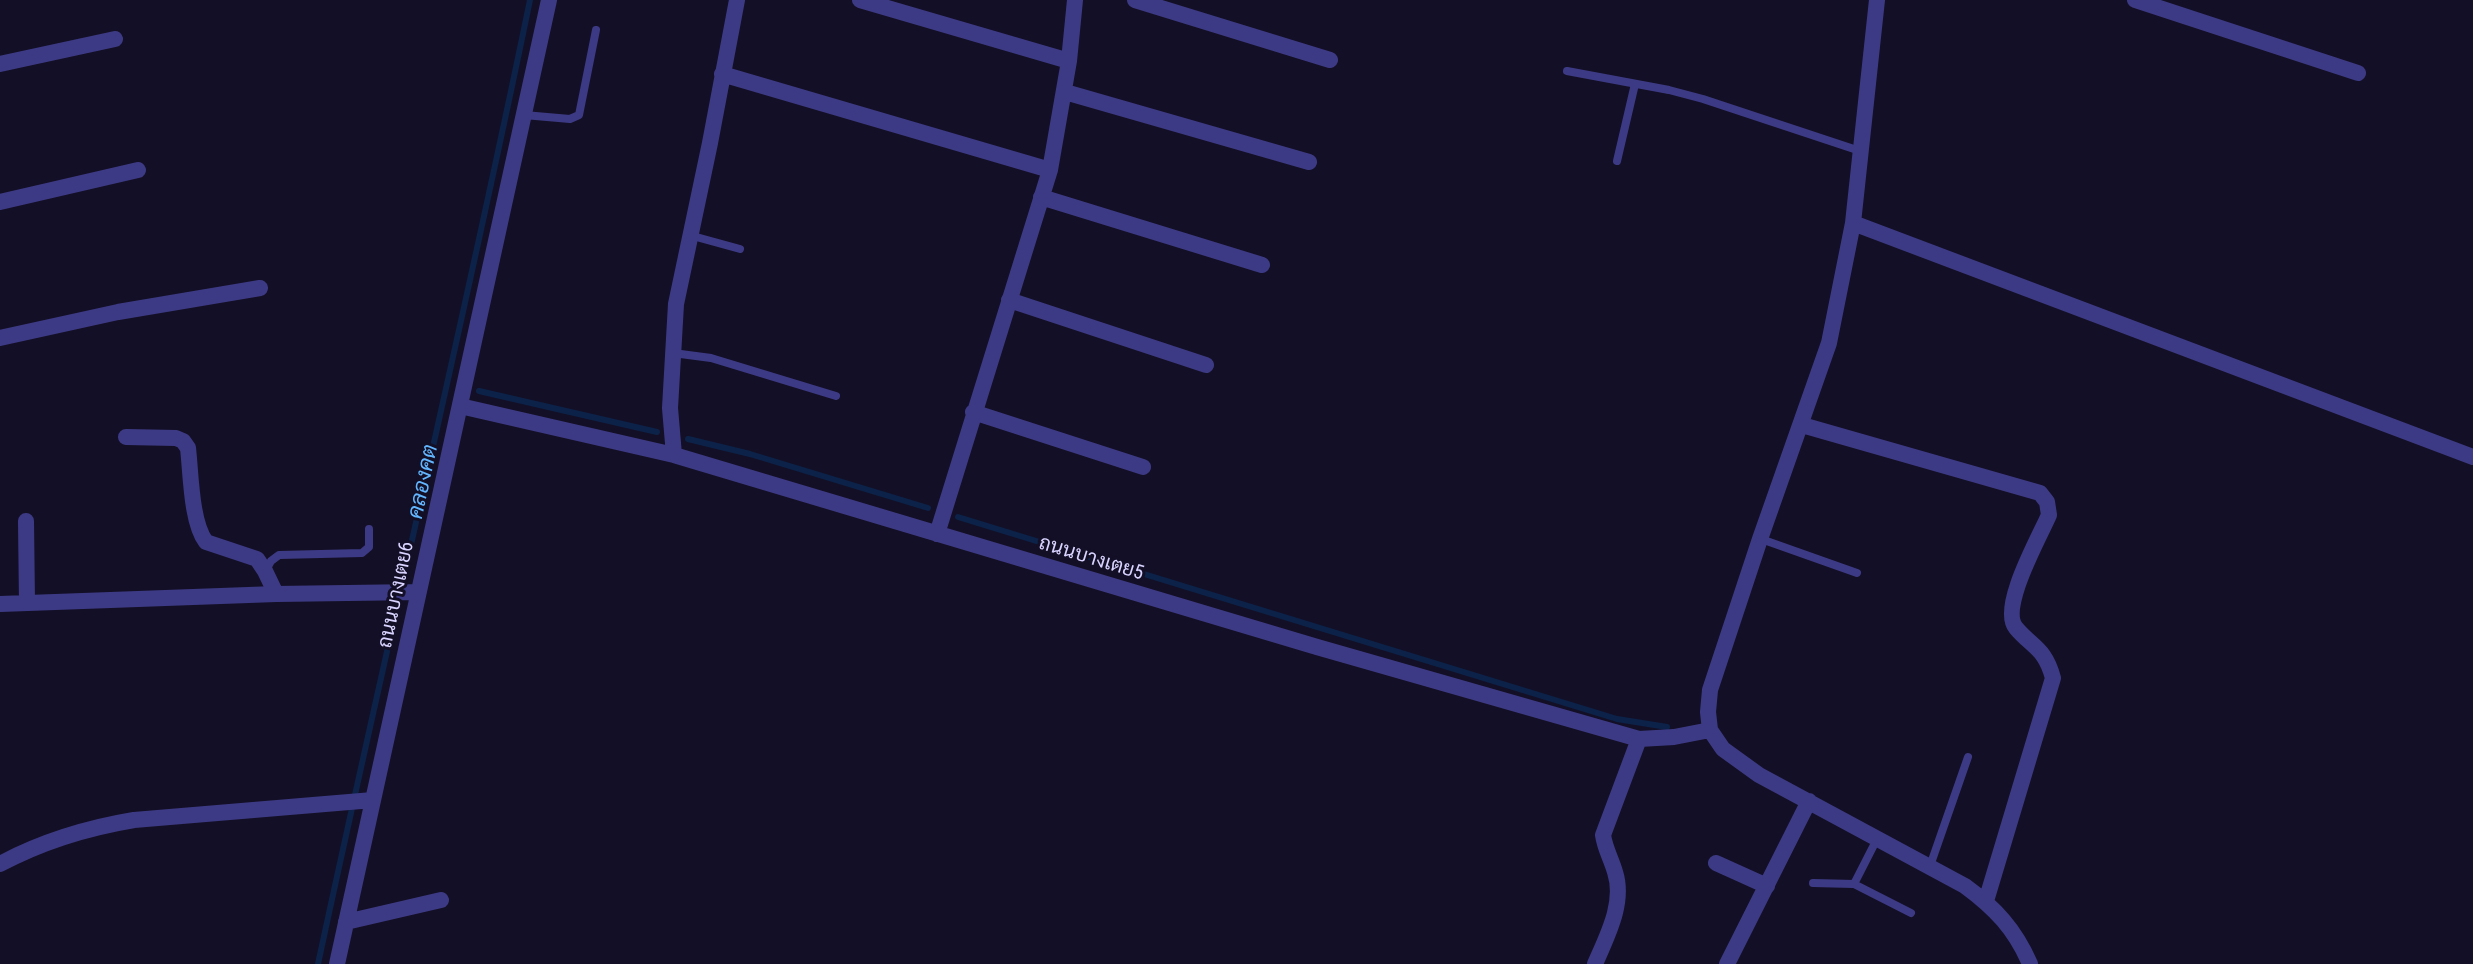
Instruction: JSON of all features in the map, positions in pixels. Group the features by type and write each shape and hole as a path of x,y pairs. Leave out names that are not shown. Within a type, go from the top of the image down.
{"street":[{"name":"ถนนบางเตย6","path":"337,964 369,800 549,0"},
{"path":"674,455 670,408 676,304 737,0"},
{"path":"860,0 1069,61"},
{"path":"937,534 1050,170 1065,92 1075,0"},
{"path":"1135,0 1330,60"},
{"path":"1877,0 1853,223 1829,343 1710,690 1710,730 1723,749 1759,775 1930,867 1986,901 2002,916 2030,964"},
{"path":"2135,0 2358,73"},
{"path":"0,64 115,39"},
{"path":"722,74 1050,170"},
{"path":"1065,92 1309,162"},
{"path":"0,202 138,170"},
{"path":"1041,197 1262,265"},
{"path":"1853,223 2473,457"},
{"path":"0,338 118,312 260,288"},
{"path":"1009,300 1206,365"},
{"name":"ถนนบางเตย5","path":"460,406 674,455 1317,647 1639,739 1674,737 1710,730"},
{"path":"973,412 1143,467"},
{"path":"1802,425 2040,493 2047,502 2049,515 2012,598 2011,615 2013,625 2048,661 2053,678 1986,901"},
{"path":"126,437 176,438 183,441 188,448 201,536 206,542 257,559 276,594"},
{"path":"26,521 27,603"},
{"path":"0,604 416,592"},
{"path":"1595,964 1616,910 1619,889 1615,870 1604,847 1603,835 1639,739"},
{"path":"0,864 30,848 100,826 134,820 369,800"},
{"path":"1727,964 1809,801"},
{"path":"1716,863 1767,886"},
{"path":"346,922 441,900"}],"lane":[{"path":"523,115 570,119 579,115 596,30"},
{"path":"1567,71 1703,99 1860,151"},
{"path":"1617,161 1635,84"},
{"path":"688,235 740,249"},
{"path":"672,353 711,358 836,396"},
{"path":"265,571 279,555 362,553 369,547 369,529"},
{"path":"1760,539 1857,573"},
{"path":"1930,867 1968,757"},
{"path":"1854,884 1878,839"},
{"path":"1813,883 1854,884 1911,913"}],"waterway":[{"name":"คลองคต","path":"318,964 530,0"},
{"path":"479,391 657,432"},
{"path":"688,439 750,454 928,508"},
{"path":"958,517 1617,719 1667,727"}]}
